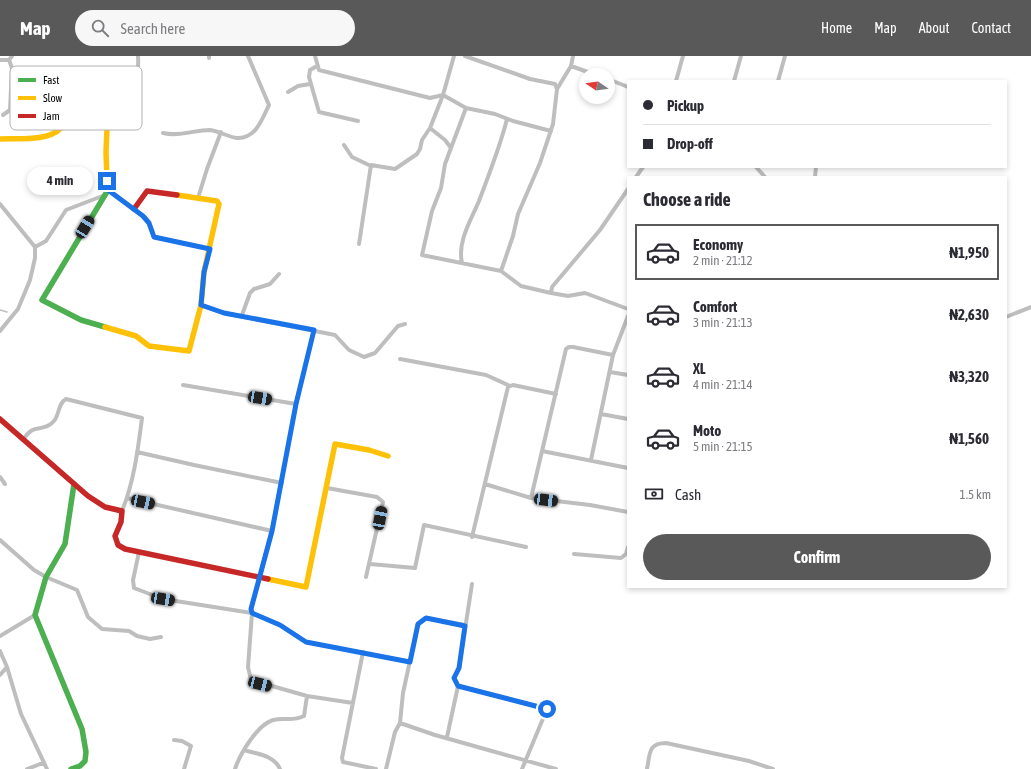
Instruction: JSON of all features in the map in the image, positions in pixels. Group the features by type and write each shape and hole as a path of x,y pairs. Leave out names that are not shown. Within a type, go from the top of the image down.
{"street":[{"path":"138,56 139,66"},
{"path":"164,133 172,135 210,130 221,132 236,138 248,136 256,131 269,105 248,56"},
{"path":"315,56 318,70 430,98 443,95 466,108 495,114 507,119 551,131"},
{"path":"344,145 352,157 371,166 395,169 405,163 420,149 424,133 430,128 443,95 454,56"},
{"path":"465,56 530,79 554,84 556,89"},
{"path":"501,271 513,236 518,214 540,163 551,131 556,89 571,66 573,56"},
{"path":"676,80 683,56"},
{"path":"734,80 741,56"},
{"path":"778,80 785,56"},
{"path":"0,60 10,58"},
{"path":"317,66 310,70 308,77 319,112 358,121"},
{"path":"571,66 579,69"},
{"path":"615,82 627,87"},
{"path":"288,92 298,86 310,84"},
{"path":"466,108 445,164 441,188 432,211 422,254 501,271 521,286 568,296 585,293 627,309"},
{"path":"3,115 10,110"},
{"path":"462,263 460,254 468,228 501,142 507,119"},
{"path":"430,128 445,140 451,148"},
{"path":"0,139 46,137 58,130"},
{"path":"107,130 106,192 42,300 81,320 136,336 149,346 189,350 201,305 204,272 219,204 217,202 198,198 147,191 134,209"},
{"path":"198,198 221,132"},
{"path":"359,244 371,166"},
{"path":"757,168 764,176"},
{"path":"551,293 552,287 600,230 627,190"},
{"path":"106,192 134,209 149,223 154,237 210,249"},
{"path":"35,247 46,241 66,210 106,192"},
{"path":"0,204 35,247 35,258 30,280 18,309 0,331"},
{"path":"242,315 250,292 254,289 270,284 279,274"},
{"path":"201,305 224,313 242,315 335,335 349,350 364,357 375,353 398,326 405,324"},
{"path":"1007,317 1031,307"},
{"path":"591,460 613,355 627,319"},
{"path":"314,330 296,404 272,531 251,609 252,613 248,667 251,680 307,696 353,703"},
{"path":"531,498 564,356 569,347 613,355"},
{"path":"400,359 486,375 510,386 556,394"},
{"path":"610,372 627,375"},
{"path":"183,385 296,404"},
{"path":"472,536 507,388 510,386"},
{"path":"23,440 31,429 52,423 62,402 66,399 142,418 137,452 127,498 122,511 122,518 114,537 115,542 125,549 306,587 327,488 330,466 336,444 369,450 388,456"},
{"path":"601,414 627,420"},
{"path":"0,419 74,484 100,504 122,511"},
{"path":"542,451 627,468"},
{"path":"137,452 282,483"},
{"path":"0,477 6,484"},
{"path":"0,636 35,615 46,577 65,544 74,484"},
{"path":"485,484 531,498 590,505 627,512"},
{"path":"327,488 377,497 383,502 366,577"},
{"path":"127,498 272,531"},
{"path":"370,564 415,568 424,525 526,547"},
{"path":"0,540 34,570 46,577 77,590 88,617 102,628 129,631 150,639 161,637"},
{"path":"574,554 622,558 627,550"},
{"path":"139,552 133,580 134,588 163,599 252,613 280,625 306,642 410,662"},
{"path":"447,737 458,686 454,678 459,668 472,584"},
{"path":"35,615 46,635 57,668 79,721 85,743 86,761 80,766 71,769"},
{"path":"386,769 395,732 400,723 403,693 418,624 426,618 465,626"},
{"path":"0,651 7,667 21,714 47,769"},
{"path":"363,652 342,758 343,762 376,769"},
{"path":"0,675 7,667"},
{"path":"458,686 547,709 522,769"},
{"path":"235,769 239,756 263,724 280,719 295,720 304,716 307,696"},
{"path":"400,723 435,735 447,737 556,769"},
{"path":"174,740 182,741 191,746 184,769"},
{"path":"647,769 652,746 656,743 666,743 749,761 773,769"},
{"path":"244,750 269,757 277,763 280,769"},
{"path":"27,769 43,763"}],"waterway":[{"path":"0,310 7,312"}],"traffic: fast":[{"path":"105,327 81,320 42,300 108,190 107,179"},
{"path":"71,769 80,766 85,761 86,752 82,729 35,615 46,577 65,544 74,484"}],"traffic: slow":[{"path":"0,139 40,137 58,130"},
{"path":"107,130 107,179"},
{"path":"105,327 136,336 149,346 189,351 201,305 204,272 219,204 217,201 177,195"},
{"path":"268,579 306,587 335,444 369,450 388,456"}],"traffic: jam":[{"path":"134,209 147,191 177,195"},
{"path":"0,419 88,496 105,507 122,511 121,522 115,536 118,545 125,549 268,579"}],"route":[{"path":"107,181 108,190 143,216 149,223 154,237 210,249 204,272 201,305 224,313 242,315 314,330 296,404 272,531 251,609 252,613 267,621 280,625 296,637 306,642 410,662 418,624 426,618 465,626 459,668 454,678 458,686 547,709"}]}
